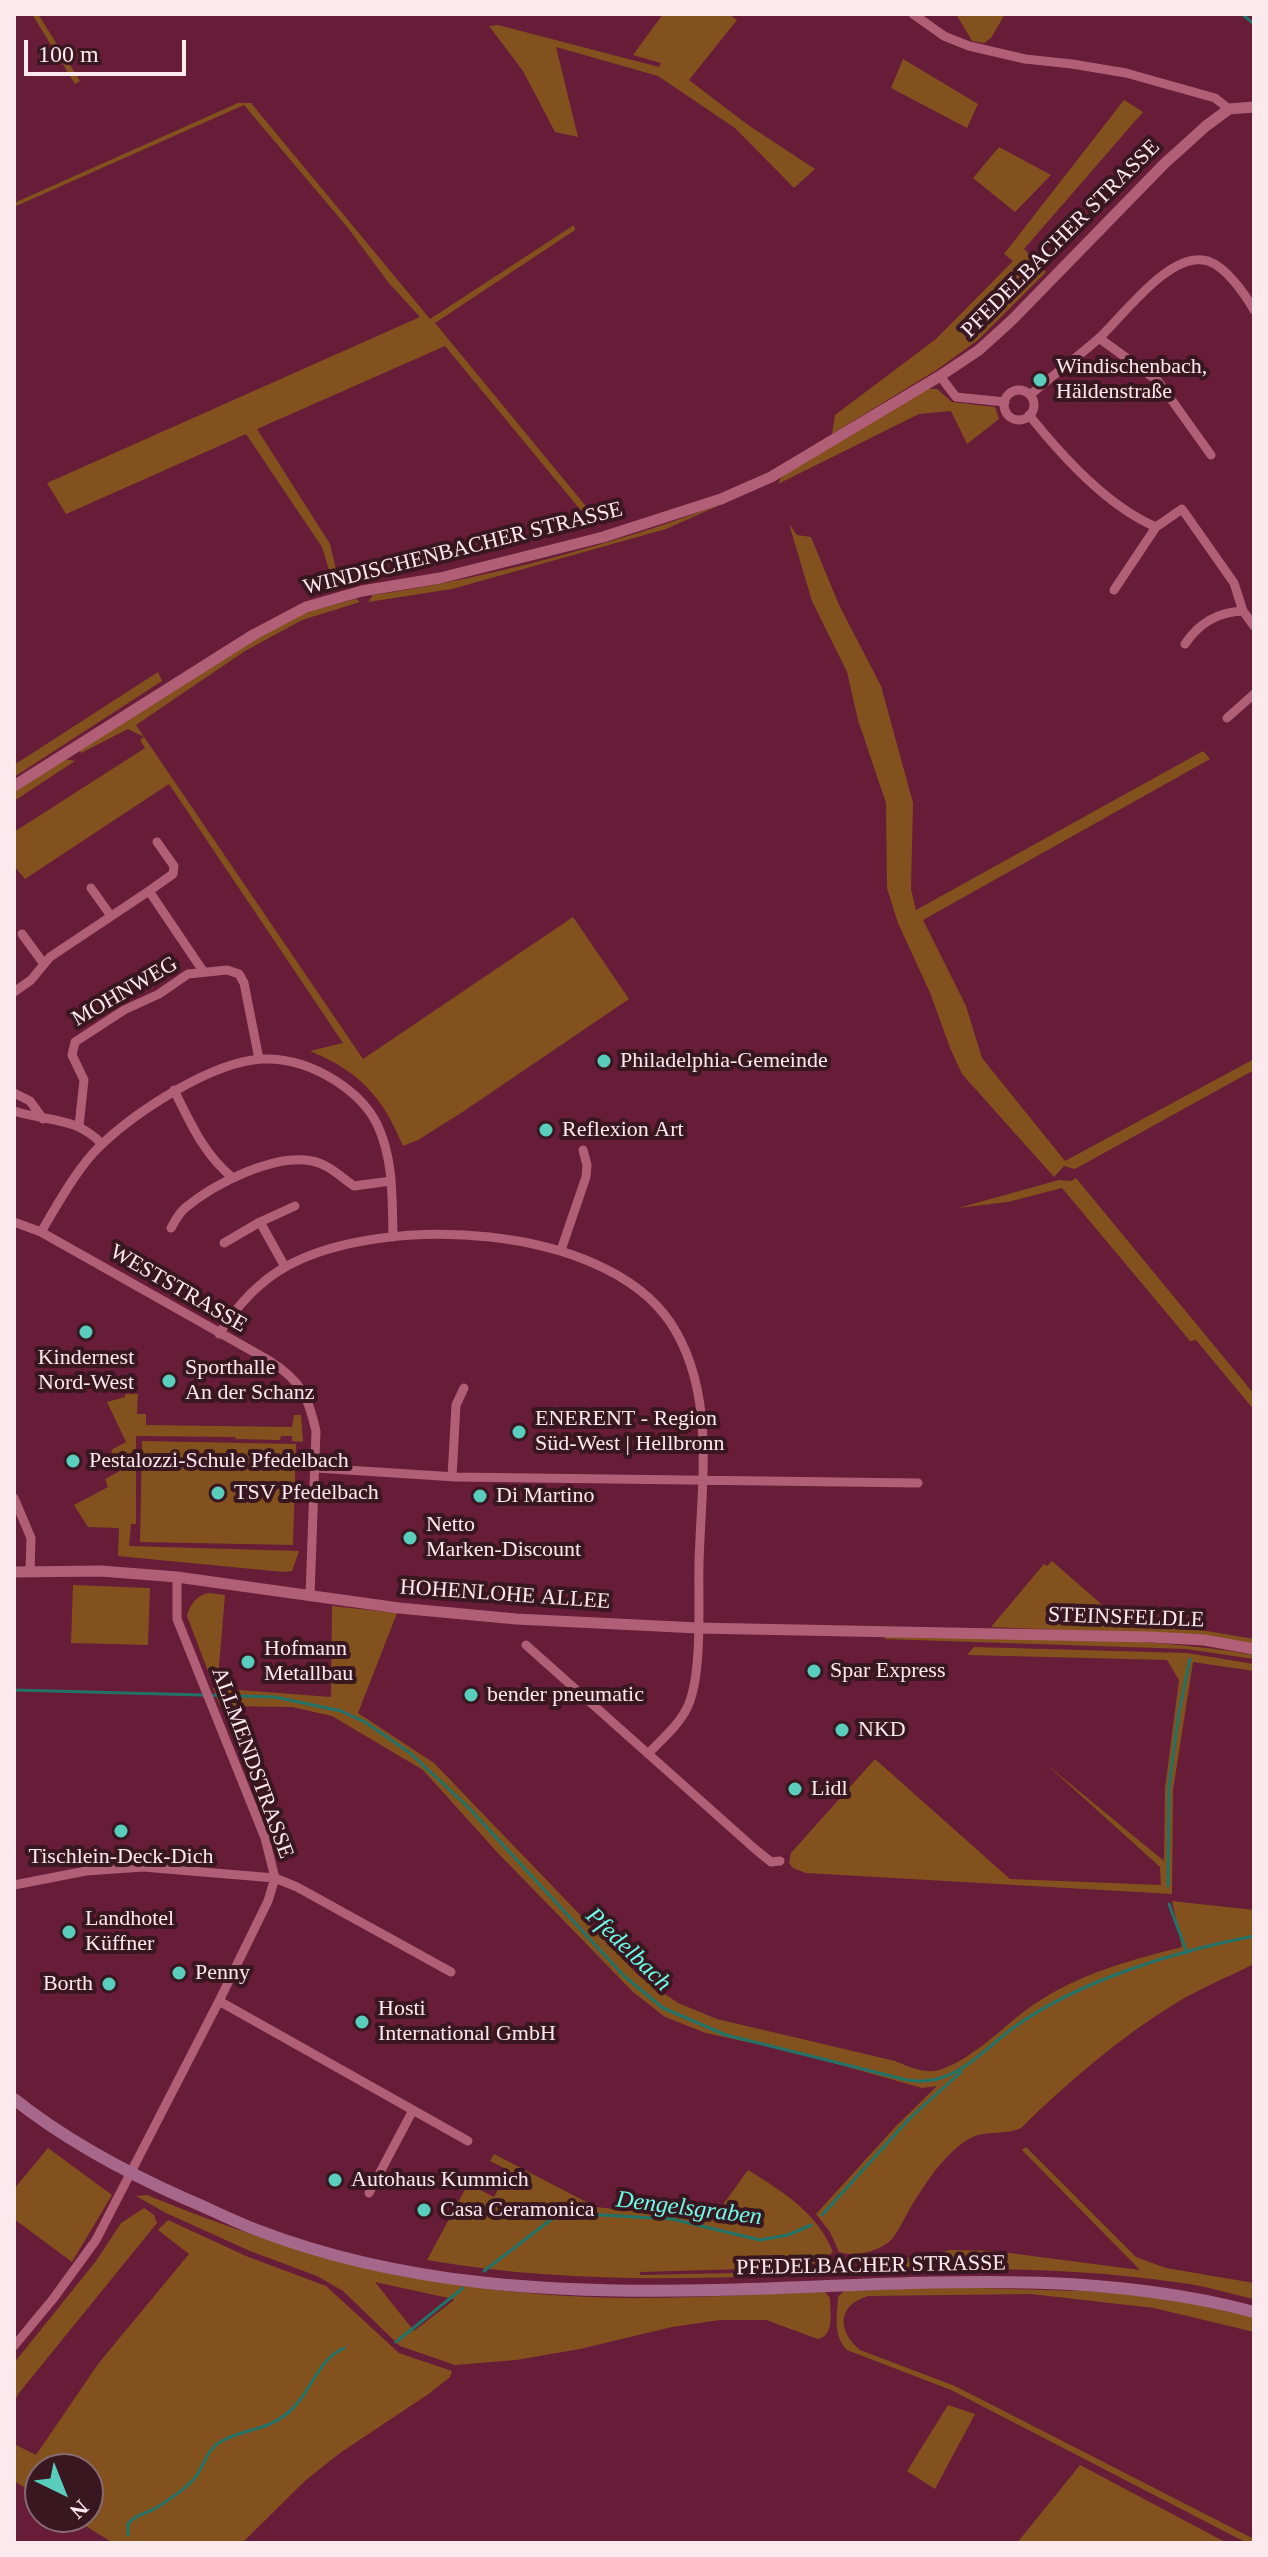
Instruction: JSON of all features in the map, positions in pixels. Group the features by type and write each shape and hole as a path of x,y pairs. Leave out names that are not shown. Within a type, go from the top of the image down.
{"main road":[{"name":"PFEDELBACHER STRASSE","path":"14,2099 86,2150 131,2174 257,2230 395,2269 488,2284 603,2292 1011,2282 1154,2292 1254,2312"}],"street":[{"path":"913,14 944,36 991,52 1126,73 1215,98 1229,109 1254,107"},
{"name":"PFEDELBACHER STRASSE","path":"771,477 979,350 1164,164 1229,109"},
{"path":"1030,395 1099,338 1162,275 1179,265 1208,261 1222,270 1254,310"},
{"path":"1099,338 1158,381 1211,455"},
{"path":"940,376 956,397 1005,402"},
{"path":"1015,390 1026,391 1030,395 1034,405 1029,415 1013,418 1006,411 1007,397 1015,390"},
{"path":"1029,415 1102,494 1156,527"},
{"name":"WINDISCHENBACHER STRASSE","path":"14,786 253,635 306,607 362,591 440,578 603,537 721,499 771,477"},
{"path":"1114,590 1156,527 1182,509 1234,583 1243,611 1254,626"},
{"path":"1185,644 1199,624 1230,611 1243,611"},
{"path":"1227,718 1254,694"},
{"path":"14,992 31,980 50,957 173,874 174,866 157,842"},
{"path":"91,888 111,916"},
{"path":"149,891 203,971"},
{"path":"22,934 44,964"},
{"name":"MOHNWEG","path":"79,1126 84,1080 72,1055 75,1042 188,974 227,970 239,974 244,983 259,1059"},
{"path":"41,1232 102,1144 145,1109 174,1090 229,1067 259,1059 298,1062 320,1070 365,1105 377,1124 389,1160 393,1237"},
{"path":"174,1090 199,1140 233,1178"},
{"path":"14,1093 30,1101 43,1119"},
{"path":"14,1111 79,1126 102,1144"},
{"path":"561,1250 586,1177 583,1150"},
{"path":"171,1228 183,1209 233,1178 264,1165 308,1160 323,1164 354,1186 391,1181"},
{"path":"224,1243 295,1206"},
{"name":"WESTSTRASSE","path":"14,1222 41,1232 270,1361 297,1383 311,1407 316,1431 310,1595"},
{"path":"260,1222 285,1267"},
{"path":"219,1334 233,1312 250,1294 285,1267 344,1245 393,1237 512,1240 561,1250 603,1266 630,1282 669,1320 696,1376 703,1417 698,1628 693,1693 678,1722 648,1754"},
{"path":"452,1477 456,1405 464,1388"},
{"path":"316,1468 452,1477 918,1483"},
{"path":"14,1498 31,1538 30,1572"},
{"name":"HOHENLOHE ALLEE","path":"14,1572 101,1571 177,1577 399,1608 516,1619 698,1628 995,1634"},
{"name":"ALLMENDSTRASSE","path":"14,2346 96,2240 219,2001 268,1901 275,1878 265,1838 177,1619 177,1577"},
{"name":"STEINSFELDLE","path":"995,1634 1204,1640 1254,1649"},
{"path":"526,1645 755,1849 771,1862 780,1861"},
{"path":"14,1885 121,1867 215,1871 275,1878 297,1887 451,1972"},
{"path":"219,2001 468,2141"},
{"path":"369,2193 413,2110"}],"shaded area":[{"path":"32,14 38,14 80,81 75,84"},
{"path":"663,14 729,14 737,20 689,80 748,125 815,169 794,188 735,128 658,76 556,47 578,137 555,132 523,71 489,26 498,25 659,67 661,63 633,55"},
{"path":"956,14 1005,14 991,38 984,43 972,41"},
{"path":"903,59 978,104 967,128 891,88"},
{"path":"1124,100 1143,112 1024,249 1046,272 978,340 938,369 832,434 835,415 936,339 1013,261 1004,254"},
{"path":"238,103 251,103 430,319 574,225 575,230 435,323 589,510 583,513 445,346 257,429 330,544 340,587 328,590 330,573 322,547 246,434 66,514 47,483 420,317 244,105 14,207 14,203"},
{"path":"999,147 1051,175 1015,212 973,178"},
{"path":"928,389 937,389 952,402 995,407 999,419 967,444 951,411 919,414 778,484 782,476"},
{"path":"722,504 666,529 452,589 368,602 373,595 506,570 550,558"},
{"path":"789,524 797,535 811,537 839,605 881,686 913,803 911,889 916,910 1203,751 1210,759 923,920 966,1006 982,1058 1065,1161 1254,1059 1254,1070 1075,1169 1064,1166 1054,1177 962,1074 898,923 887,888 886,803 858,720 847,672 812,601"},
{"path":"356,599 360,602 302,620 245,651 136,725 363,1059 573,917 629,999 461,1113 403,1146 387,1113 367,1088 343,1068 310,1051 343,1043 169,784 25,879 14,866 14,832 145,748 140,740 144,737 128,729 81,753 78,749 276,625 310,611"},
{"path":"158,672 162,681 14,777 14,765"},
{"path":"64,759 75,761 14,801 14,792"},
{"path":"1076,1178 1254,1394 1254,1410 1196,1340 1190,1341 1062,1188 1008,1202 958,1208"},
{"path":"125,1394 138,1394 137,1414 146,1414 146,1425 292,1427 294,1415 301,1415 303,1442 292,1441 292,1436 281,1436 280,1440 136,1436 136,1524 131,1524 129,1546 299,1551 292,1571 118,1556 119,1528 88,1527 74,1505 108,1487 105,1479 120,1471 111,1450 126,1442 107,1402 125,1397"},
{"name":"TSV Pfedelbach","path":"142,1441 296,1444 293,1545 140,1542"},
{"path":"1052,1561 1125,1625 1201,1630 1254,1639 1254,1644 1205,1636 991,1627 1044,1564 1047,1566"},
{"path":"73,1585 150,1588 148,1645 71,1643"},
{"path":"209,1593 225,1595 218,1678 211,1679 187,1616 194,1601"},
{"path":"332,1606 397,1613 358,1713 434,1763 638,1975 678,2003 717,2019 895,2061 918,2070 936,2071 966,2057 1050,1994 1086,1976 1182,1947 1172,1901 1254,1910 1254,1964 1185,1998 1134,2031 1076,2077 1021,2128 967,2140 933,2173 887,2243 867,2252 839,2252 830,2232 816,2214 937,2086 922,2088 798,2053 706,2033 665,2017 633,1992 496,1851 423,1770 332,1716 292,1707 220,1706 213,1688 331,1697"},
{"path":"885,1636 1117,1641 1209,1648 1254,1655 1254,1659 1186,1649 885,1639"},
{"path":"974,1647 1187,1653 1254,1664 1254,1671 1193,1662 1173,1790 1172,1894 806,1873 793,1868 789,1863 791,1853 875,1759 1010,1879 1161,1885 1160,1867 1046,1764 1164,1861 1165,1788 1179,1680 1167,1660 967,1655"},
{"path":"1026,2147 1136,2257 1166,2268 1254,2283 1254,2299 1191,2284 1096,2273 967,2269 837,2273 840,2265 847,2261 846,2270 951,2250 994,2251 1140,2270 1022,2150"},
{"path":"48,2148 112,2195 72,2262 14,2219 14,2189"},
{"path":"494,2154 596,2207 712,2220 748,2170 798,2204 818,2225 833,2252 818,2263 778,2268 640,2272 640,2275 780,2272 829,2266 830,2274 628,2278 528,2273 427,2260 468,2184 494,2197 508,2170 490,2161"},
{"path":"147,2195 290,2247 438,2282 539,2294 610,2298 824,2291 830,2298 829,2328 818,2339 766,2320 720,2320 516,2360 455,2365 400,2346 343,2291 317,2276 250,2251 136,2196","holes":["375,2282 453,2299 414,2331"]},
{"path":"144,2208 154,2215 157,2223 14,2402 14,2363 96,2261 121,2223"},
{"path":"168,2220 246,2256 326,2286 399,2353 452,2371 450,2377 306,2480 242,2543 109,2543 97,2533 104,2533 104,2453 37,2453 98,2364 189,2254 158,2230"},
{"path":"948,2287 1111,2292 1184,2302 1254,2317 1254,2332 1154,2308 1031,2294 868,2296 850,2306 844,2327 852,2343 860,2350 955,2386 1254,2539 1254,2543 1247,2543 951,2390 847,2350 843,2344 837,2318 838,2297 844,2291"},
{"path":"948,2405 975,2414 935,2489 907,2471"},
{"path":"14,2444 32,2453 24,2453 24,2487 14,2481"},
{"path":"1080,2465 1227,2543 1017,2543"}],"waterway":[{"path":"1242,14 1254,24"},
{"path":"1168,1886 1169,1786 1190,1659"},
{"name":"Pfedelbach","path":"14,1690 275,1697 341,1711 365,1722 410,1753 467,1806 624,1976 663,2008 726,2035 907,2080 924,2081 952,2074 1039,2011 1097,1982 1160,1959 1254,1936"},
{"path":"1169,1904 1187,1953"},
{"name":"Dengelsgraben","path":"822,2215 910,2118 961,2072"},
{"name":"Dengelsgraben","path":"484,2271 553,2218 566,2213 672,2219 760,2240 788,2235 811,2225"},
{"name":"Dengelsgraben","path":"396,2342 463,2288"},
{"name":"Dengelsgraben","path":"128,2535 131,2521 168,2500 194,2479 216,2445 280,2419 289,2412 327,2360 344,2348"}],"place":[{"name":"Windischenbach, Häldenstraße","path":"1040,380"},
{"name":"Philadelphia-Gemeinde","path":"604,1061"},
{"name":"Reflexion Art","path":"546,1130"},
{"name":"Kindernest Nord-West","path":"86,1332"},
{"name":"Sporthalle An der Schanz","path":"169,1381"},
{"name":"ENERENT - Region Süd-West | Hellbronn","path":"519,1432"},
{"name":"Pestalozzi-Schule Pfedelbach","path":"73,1461"},
{"name":"TSV Pfedelbach","path":"218,1493"},
{"name":"Di Martino","path":"480,1496"},
{"name":"Netto Marken-Discount","path":"410,1538"},
{"name":"Hofmann Metallbau","path":"248,1662"},
{"name":"Spar Express","path":"814,1671"},
{"name":"bender pneumatic","path":"471,1695"},
{"name":"NKD","path":"842,1730"},
{"name":"Lidl","path":"795,1789"},
{"name":"Tischlein-Deck-Dich","path":"121,1831"},
{"name":"Landhotel Küffner","path":"69,1932"},
{"name":"Penny","path":"179,1973"},
{"name":"Borth","path":"109,1984"},
{"name":"Hosti International GmbH","path":"362,2022"},
{"name":"Autohaus Kummich","path":"335,2180"},
{"name":"Casa Ceramonica","path":"424,2210"}]}
